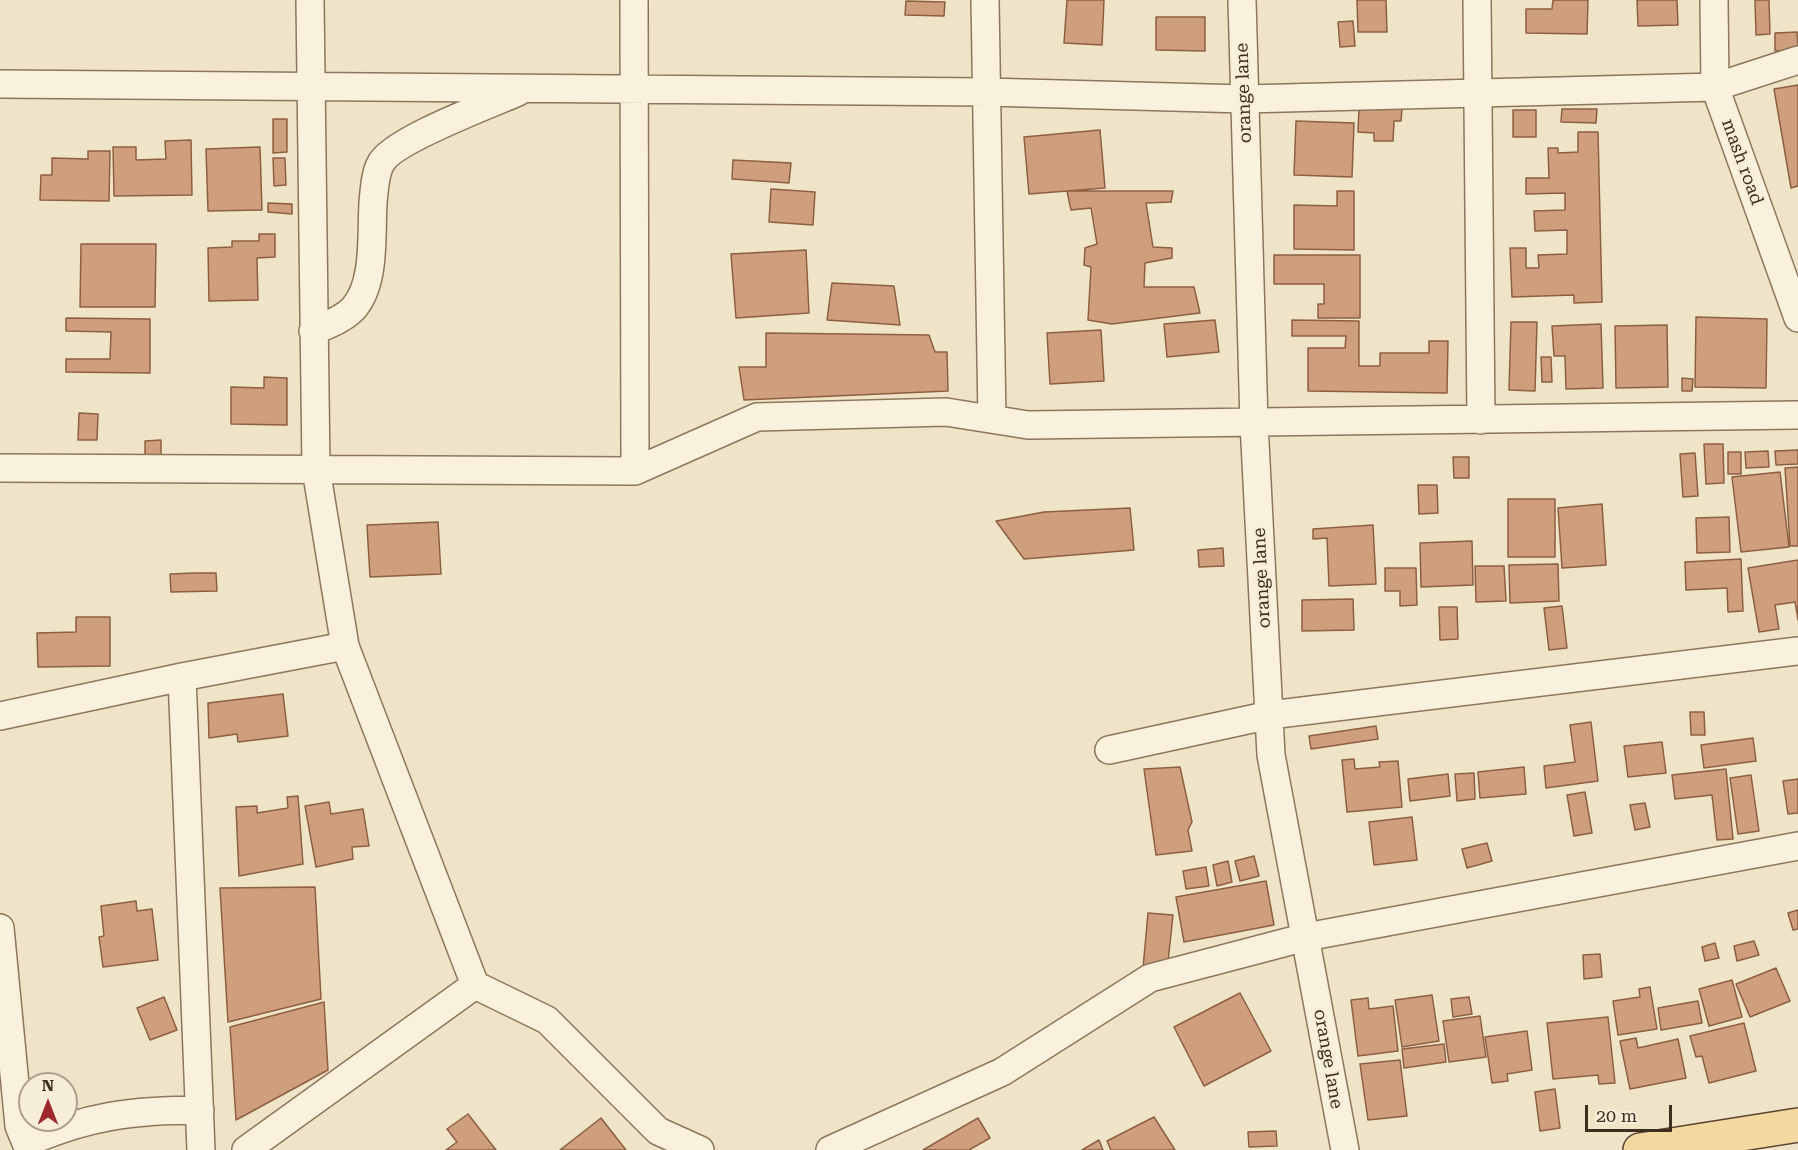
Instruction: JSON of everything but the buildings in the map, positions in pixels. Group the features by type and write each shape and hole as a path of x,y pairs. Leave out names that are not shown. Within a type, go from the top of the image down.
{"main road":[{"path":"1658,1149 1798,1125"}],"street":[{"path":"309,0 316,469 345,646 475,985 547,1020 658,1131 700,1150"},
{"path":"634,0 635,471"},
{"path":"985,0 992,419"},
{"name":"orange lane","path":"1242,0 1254,423 1272,755 1345,1150"},
{"path":"1477,0 1476,93 1481,420"},
{"name":"mash road","path":"1714,0 1715,87 1798,318"},
{"path":"0,84 987,92 1245,99 1715,87 1798,60"},
{"path":"313,331 354,308 364,288 370,268 374,193 381,162 395,149 413,139 526,88"},
{"path":"0,468 635,471 757,417 946,412 1028,425 1798,415"},
{"path":"0,716 182,677 345,646"},
{"path":"1109,750 1270,715 1798,651"},
{"path":"182,677 201,1150"},
{"path":"830,1150 1002,1072 1150,978 1306,937 1798,846"},
{"path":"0,928 19,1126 28,1147 77,1122 129,1112 200,1110"},
{"path":"246,1150 475,985"}]}
